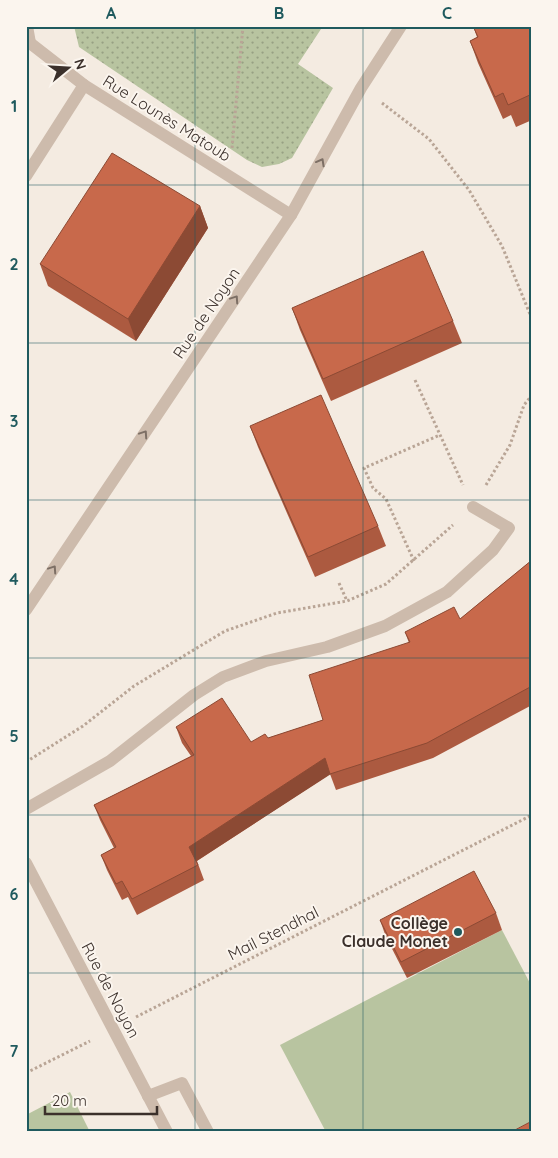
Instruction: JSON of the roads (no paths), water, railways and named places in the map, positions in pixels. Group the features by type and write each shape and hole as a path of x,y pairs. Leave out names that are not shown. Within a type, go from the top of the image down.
{"street":[{"path":"27,26 28,46"},
{"name":"Rue de Noyon","path":"26,610 291,215 362,88 401,26"},
{"name":"Rue Lounès Matoub","path":"28,46 84,85 291,215"},
{"path":"26,176 84,85"},
{"path":"26,809 110,761 194,695 222,678 266,661 327,647 385,626 447,592 493,550 509,528 473,507"},
{"name":"Rue de Noyon","path":"26,863 167,1132"},
{"path":"148,1096 182,1083 208,1132"}],"place":[{"name":"Collège Claude Monet","path":"458,932"}]}
